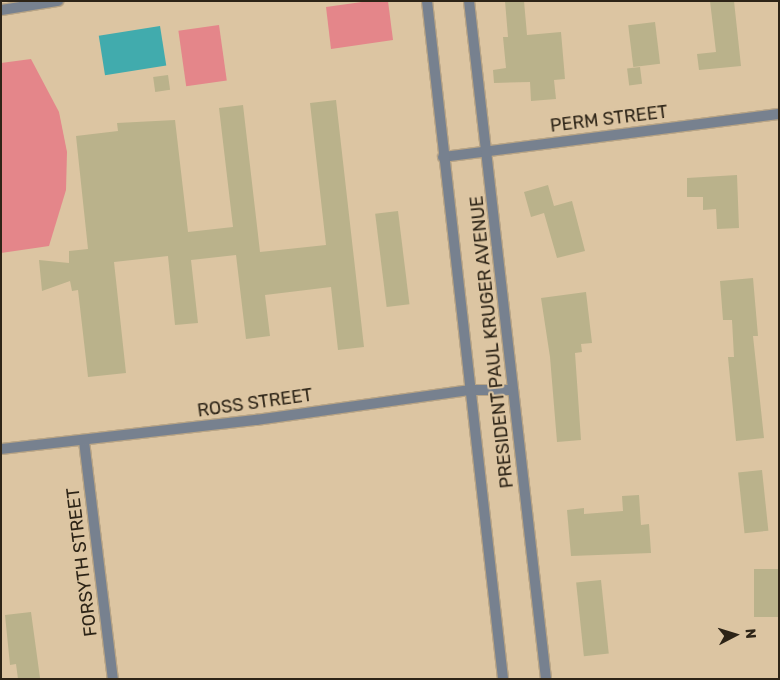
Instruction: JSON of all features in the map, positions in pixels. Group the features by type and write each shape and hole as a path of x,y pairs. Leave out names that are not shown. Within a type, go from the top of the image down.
{"street":[{"path":"6,6 58,1"},
{"name":"PRESIDENT PAUL KRUGER AVENUE","path":"427,1 503,679"},
{"name":"PRESIDENT PAUL KRUGER AVENUE","path":"469,1 487,152 497,267 546,679"},
{"name":"PERM STREET","path":"443,157 779,114"},
{"name":"ROSS STREET","path":"1,449 84,441 470,390 513,390"},
{"name":"FORSYTH STREET","path":"84,441 113,679"}],"shaded area":[{"path":"369,1 388,1 393,40 331,49 326,7"},
{"path":"219,25 227,80 186,86 178,31"},
{"path":"31,59 59,112 67,152 66,190 49,246 1,253 1,63"}],"water":[{"path":"160,26 166,66 105,75 99,36"}],"building":[{"path":"505,1 524,1 527,35 561,32 565,79 554,80 556,99 531,101 530,82 494,83 493,70 506,68 503,37 508,37"},
{"path":"710,1 734,1 741,66 699,70 697,54 716,52"},
{"path":"655,22 660,64 633,67 628,25"},
{"path":"640,67 642,84 629,85 627,69"},
{"path":"168,75 170,90 155,92 153,77"},
{"path":"336,100 364,347 338,350 331,287 265,295 270,336 246,339 236,255 191,260 198,323 175,325 168,256 114,262 126,373 88,377 78,290 72,291 70,281 42,291 39,260 69,263 69,251 88,249 76,136 118,131 117,123 175,120 188,232 233,227 219,108 243,105 260,252 326,245 310,103"},
{"path":"737,175 739,228 717,229 716,209 703,210 703,197 687,197 687,178"},
{"path":"548,185 554,206 572,201 585,251 557,258 544,213 531,217 524,192"},
{"path":"398,211 409,304 387,307 375,214"},
{"path":"753,278 758,336 753,336 764,438 736,441 728,357 734,357 732,320 723,320 720,281"},
{"path":"586,292 592,343 581,344 582,352 575,353 581,440 557,442 550,357 541,298"},
{"path":"762,470 768,531 745,533 738,473"},
{"path":"639,495 641,525 649,524 651,553 571,556 567,510 584,508 584,514 623,511 622,496"},
{"path":"754,569 779,569 779,617 754,617"},
{"path":"601,580 609,654 584,656 576,583"},
{"path":"31,612 40,678 18,679 16,664 10,665 5,615"}]}
